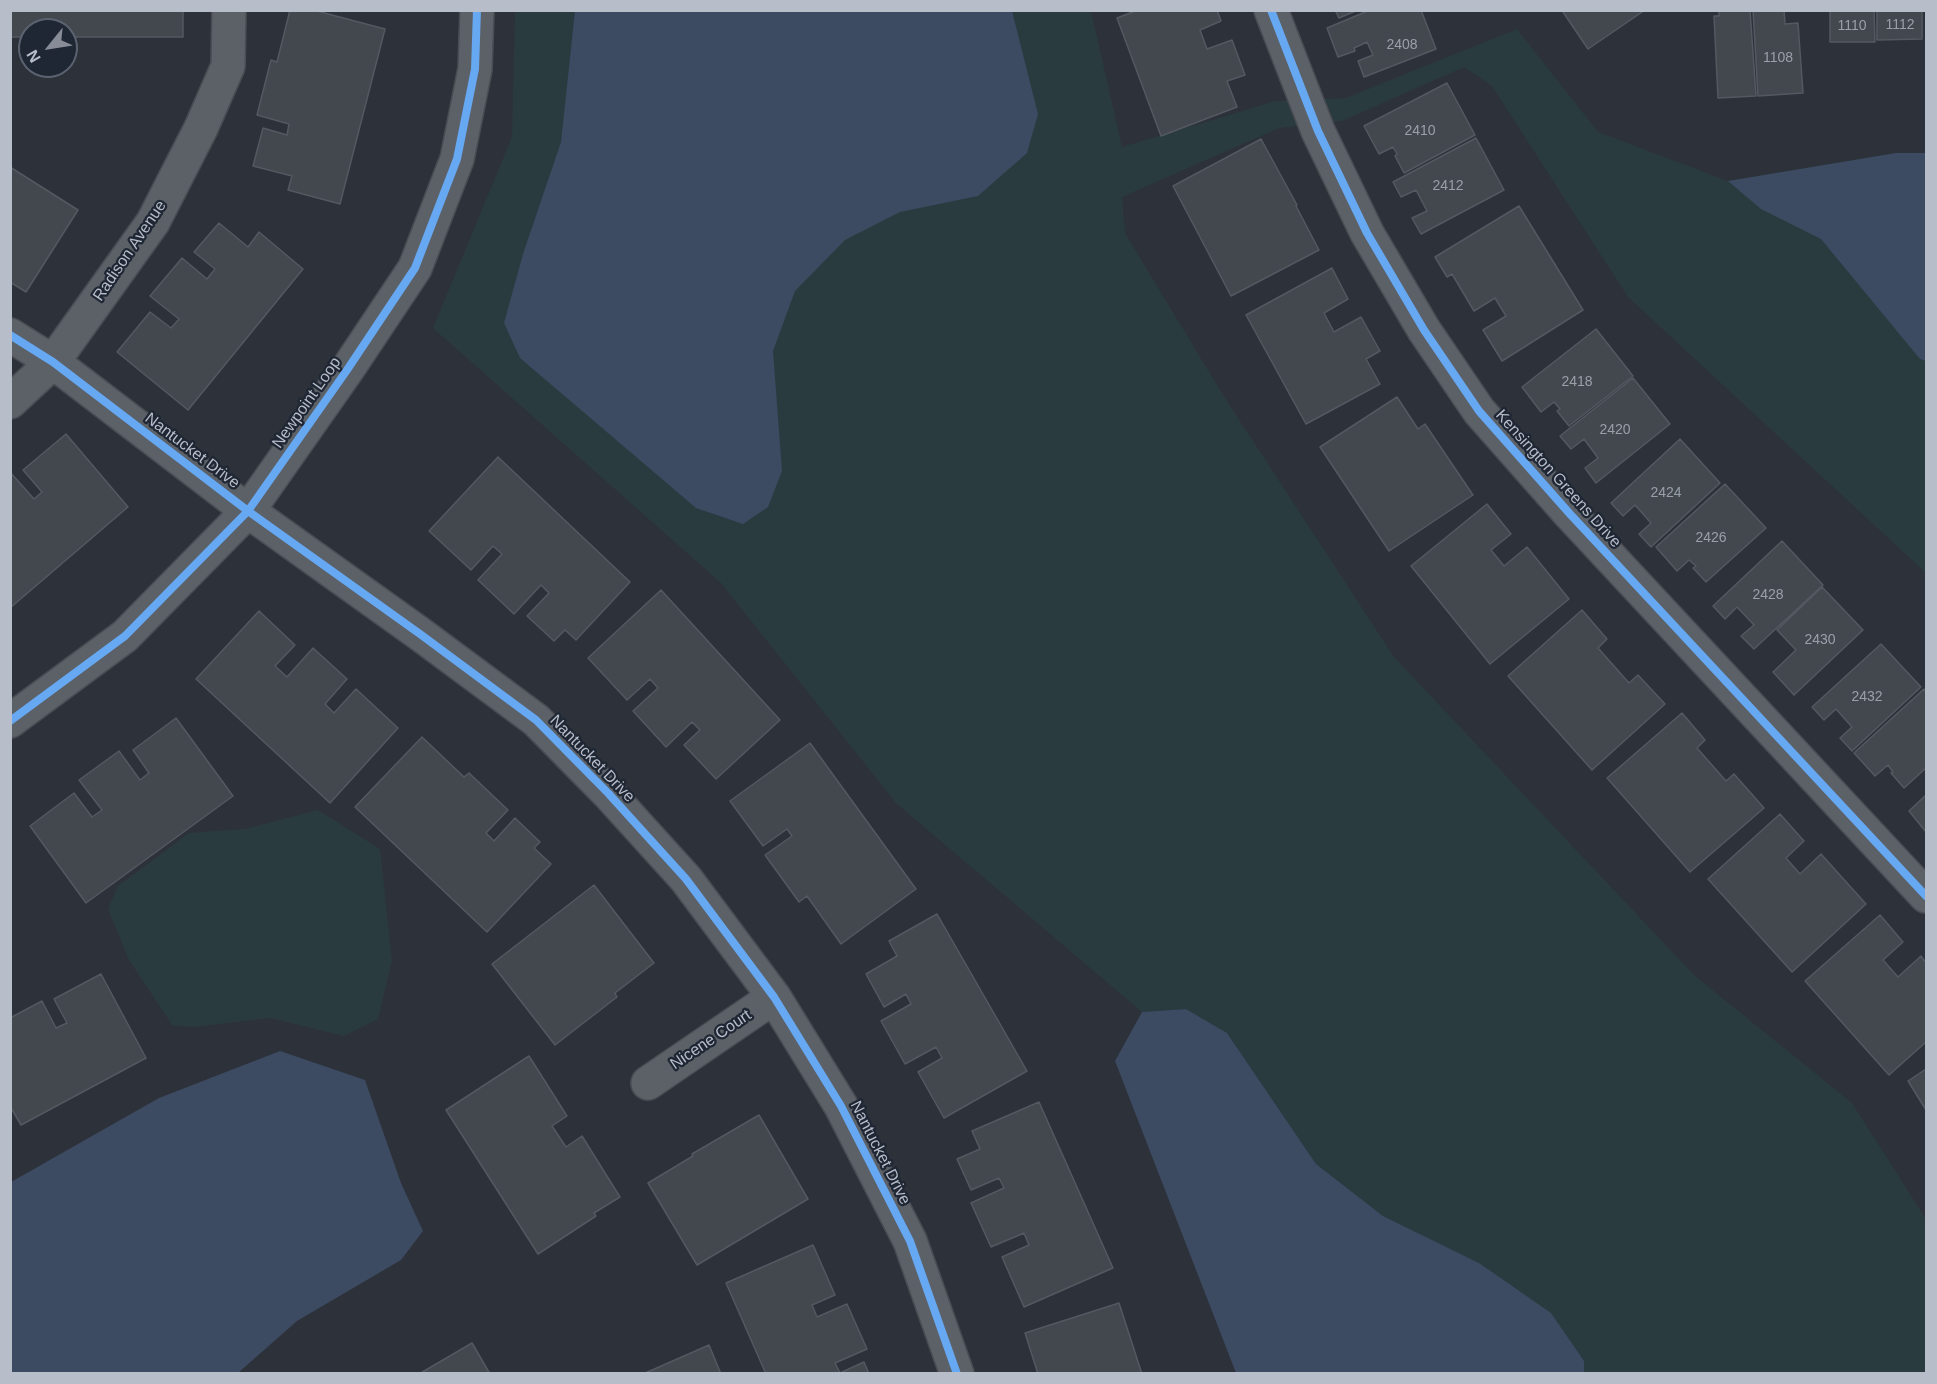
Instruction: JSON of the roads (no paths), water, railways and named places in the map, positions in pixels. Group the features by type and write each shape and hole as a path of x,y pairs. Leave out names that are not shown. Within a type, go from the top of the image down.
{"street":[{"name":"Radison Avenue","path":"10,402 53,362 153,222 201,128 228,66 229,10"},
{"name":"Newpoint Loop","path":"10,722 125,636 248,511 415,268 457,159 475,69 477,10"},
{"name":"Kensington Greens Drive","path":"1271,10 1318,131 1367,233 1424,330 1479,411 1570,514 1926,896"},
{"name":"Nantucket Drive","path":"10,335 53,362 248,511 536,720 608,793 686,879 774,997 841,1106 910,1241 957,1374"},
{"name":"Nicene Court","path":"648,1083 774,997"}],"water":[{"path":"575,11 1012,11 1038,114 1027,153 978,196 900,212 845,240 795,291 773,351 782,471 768,507 743,524 696,508 520,358 504,323 523,254 561,142"},
{"path":"1896,153 1926,153 1926,361 1920,359 1821,239 1761,209 1728,181"},
{"path":"1186,1009 1227,1033 1316,1164 1383,1216 1479,1263 1551,1313 1584,1361 1584,1373 1236,1373 1115,1061 1142,1012"},
{"path":"280,1051 365,1080 401,1183 423,1231 401,1260 297,1321 238,1373 11,1373 11,1182 159,1098"}]}
